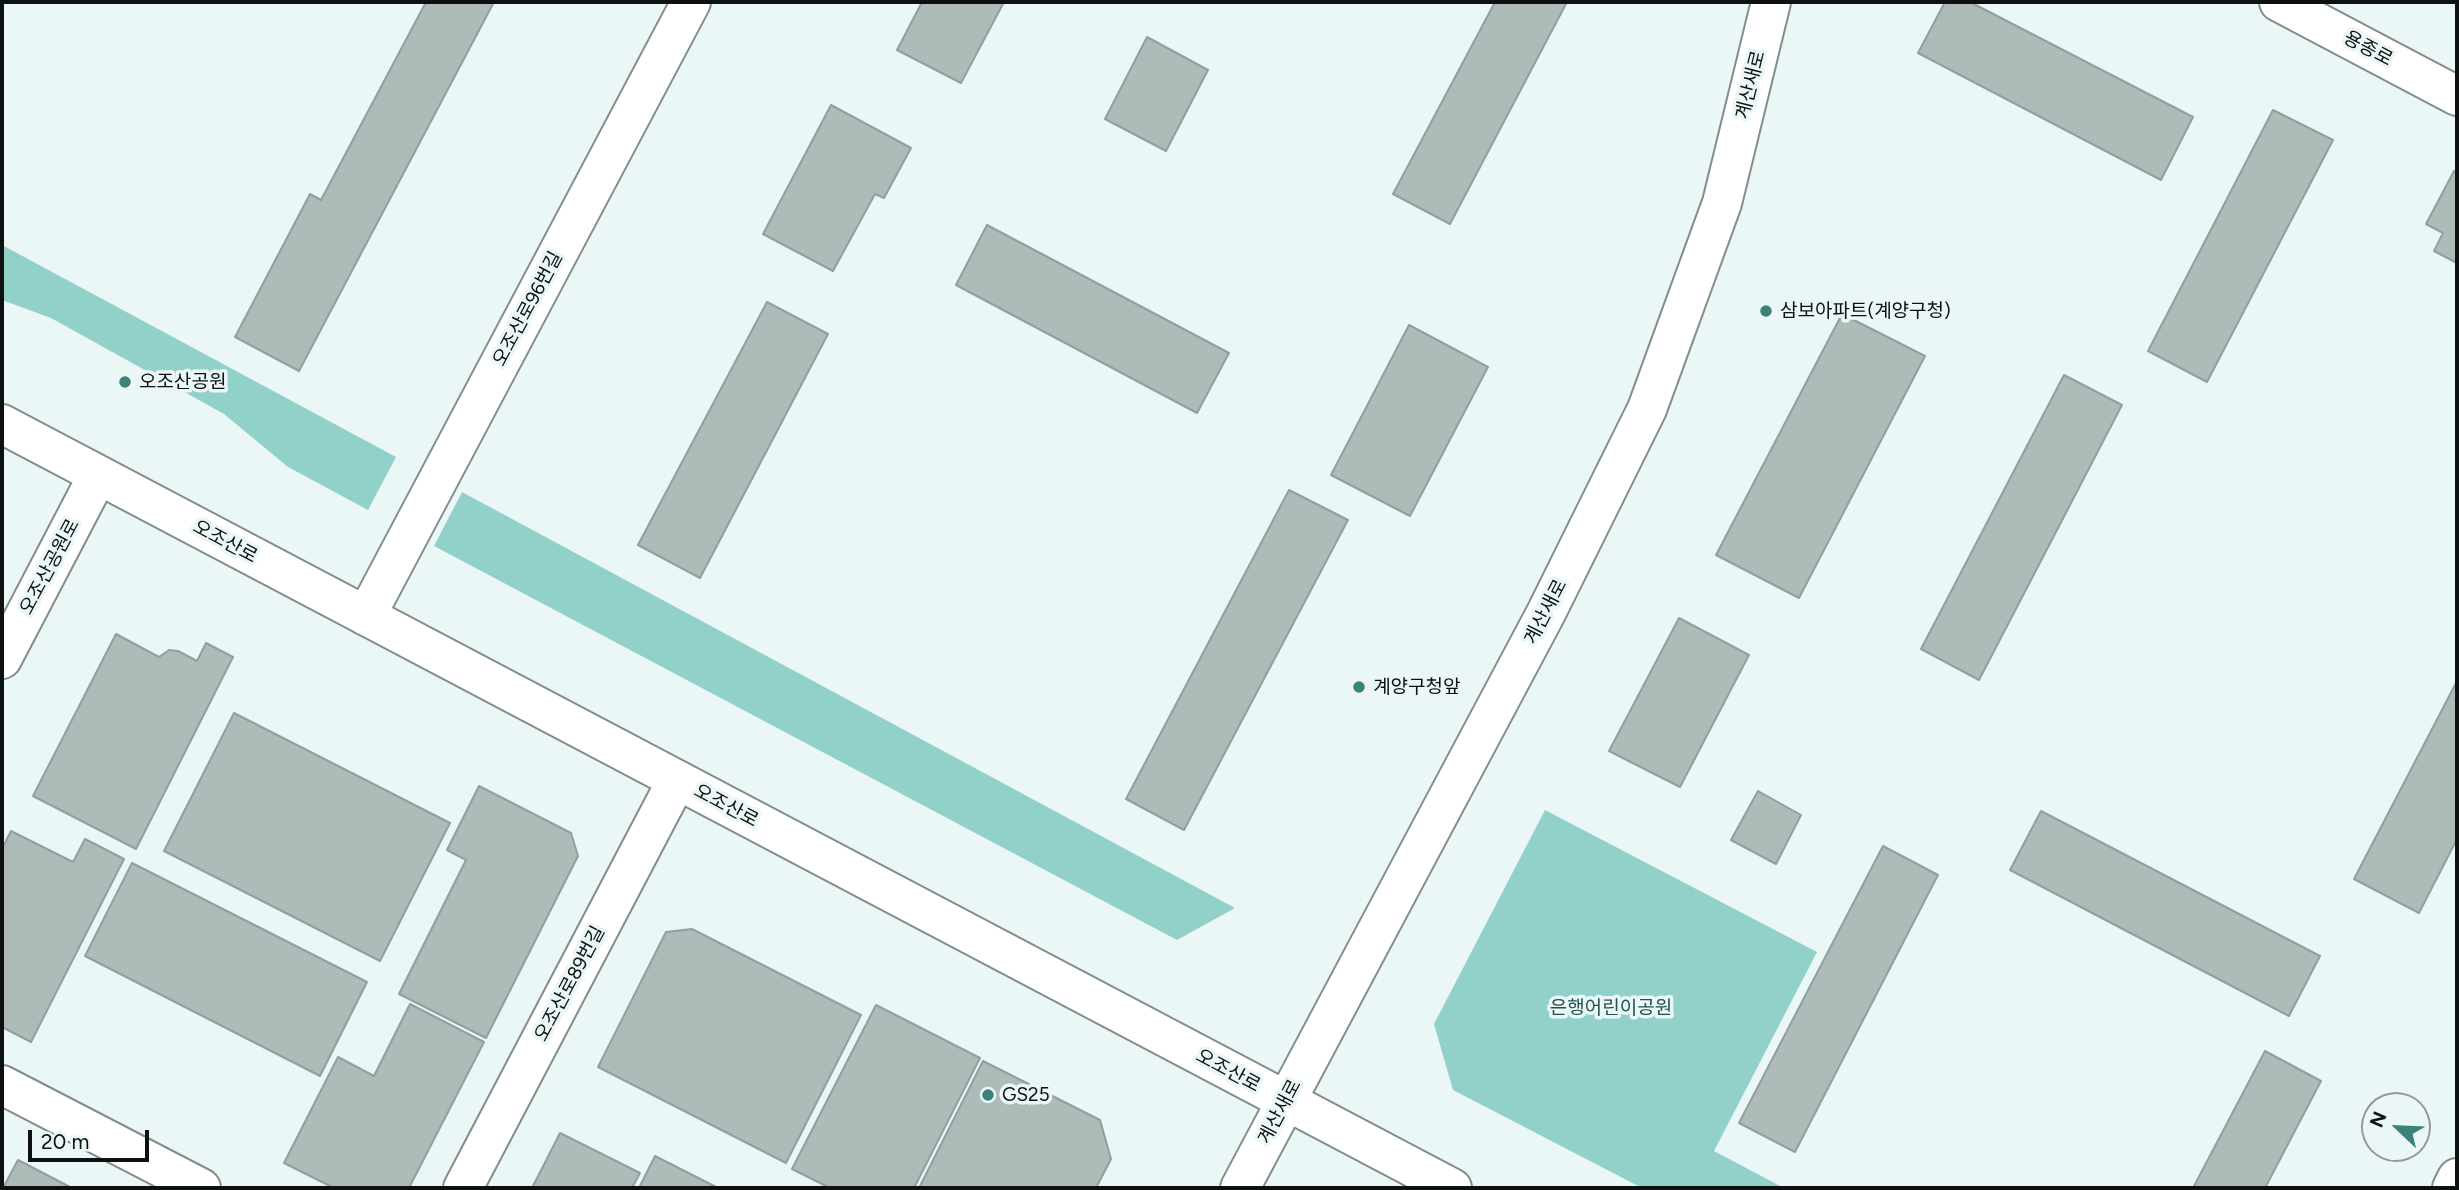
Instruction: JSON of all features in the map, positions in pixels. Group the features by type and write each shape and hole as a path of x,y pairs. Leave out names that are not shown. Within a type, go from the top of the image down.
{"street":[{"name":"오조산로96번길","path":"366,616 691,2"},
{"name":"계산새로","path":"1240,1188 1546,613 1647,409 1722,203 1771,2"},
{"name":"용종로","path":"2279,2 2457,96"},
{"name":"오조산로","path":"2,424 1452,1188"},
{"name":"오조산공원로","path":"2,659 99,475"},
{"name":"오조산로89번길","path":"463,1188 677,780"},
{"path":"2,1085 201,1188"},
{"path":"2452,1188 2457,1178"}],"green space":[{"path":"2,245 396,457 368,510 288,467 224,414 51,318 2,300"},
{"path":"462,492 1235,908 1177,940 434,546"},
{"name":"은행어린이공원","path":"1545,810 1817,952 1714,1151 1784,1188 1642,1188 1453,1090 1434,1024"}],"building":[{"path":"426,2 494,2 299,371 235,337 310,194 321,200"},
{"path":"922,2 1004,2 961,83 897,50"},
{"path":"1495,2 1567,2 1450,224 1393,194"},
{"path":"1945,2 1970,2 2193,117 2161,180 1918,53"},
{"path":"1147,37 1208,70 1166,151 1105,119"},
{"path":"831,105 911,148 884,198 875,194 833,271 763,234"},
{"path":"2273,110 2333,140 2207,382 2148,351"},
{"path":"2454,171 2457,173 2457,263 2434,251 2443,233 2426,224"},
{"path":"987,225 1229,353 1197,413 956,285"},
{"path":"767,302 828,334 700,578 638,545"},
{"path":"1842,314 1925,356 1799,598 1716,555"},
{"path":"1409,325 1488,367 1410,516 1331,475"},
{"path":"2064,375 2122,405 1979,680 1921,649"},
{"path":"1289,490 1348,520 1184,830 1126,799"},
{"path":"1679,618 1749,655 1680,787 1609,751"},
{"path":"116,634 159,657 169,650 178,651 197,661 206,643 233,657 136,849 33,796"},
{"path":"2457,681 2457,839 2419,913 2354,879"},
{"path":"234,713 450,823 380,961 164,851"},
{"path":"479,786 571,833 578,856 486,1038 399,994 466,860 447,850"},
{"path":"1758,791 1801,815 1776,864 1731,840"},
{"path":"2041,811 2320,956 2289,1016 2010,870"},
{"path":"11,831 73,862 85,839 124,859 31,1042 2,1027 2,849"},
{"path":"1883,846 1938,875 1795,1152 1739,1123"},
{"path":"132,863 367,982 320,1076 85,956"},
{"path":"692,929 861,1015 786,1163 598,1067 666,932"},
{"path":"410,1004 484,1042 409,1188 334,1188 284,1163 338,1057 374,1076"},
{"path":"876,1005 980,1058 914,1188 830,1188 792,1169"},
{"path":"2265,1051 2321,1081 2265,1188 2193,1188"},
{"path":"983,1061 1100,1120 1111,1159 1096,1188 919,1188"},
{"path":"560,1133 640,1173 632,1188 532,1188"},
{"path":"655,1156 718,1188 639,1188"},
{"path":"18,1160 72,1188 3,1188"}],"place":[{"name":"삼보아파트(계양구청)","path":"1766,311"},
{"name":"오조산공원","path":"125,382"},
{"name":"계양구청앞","path":"1359,687"},
{"name":"GS25","path":"988,1095"}]}
